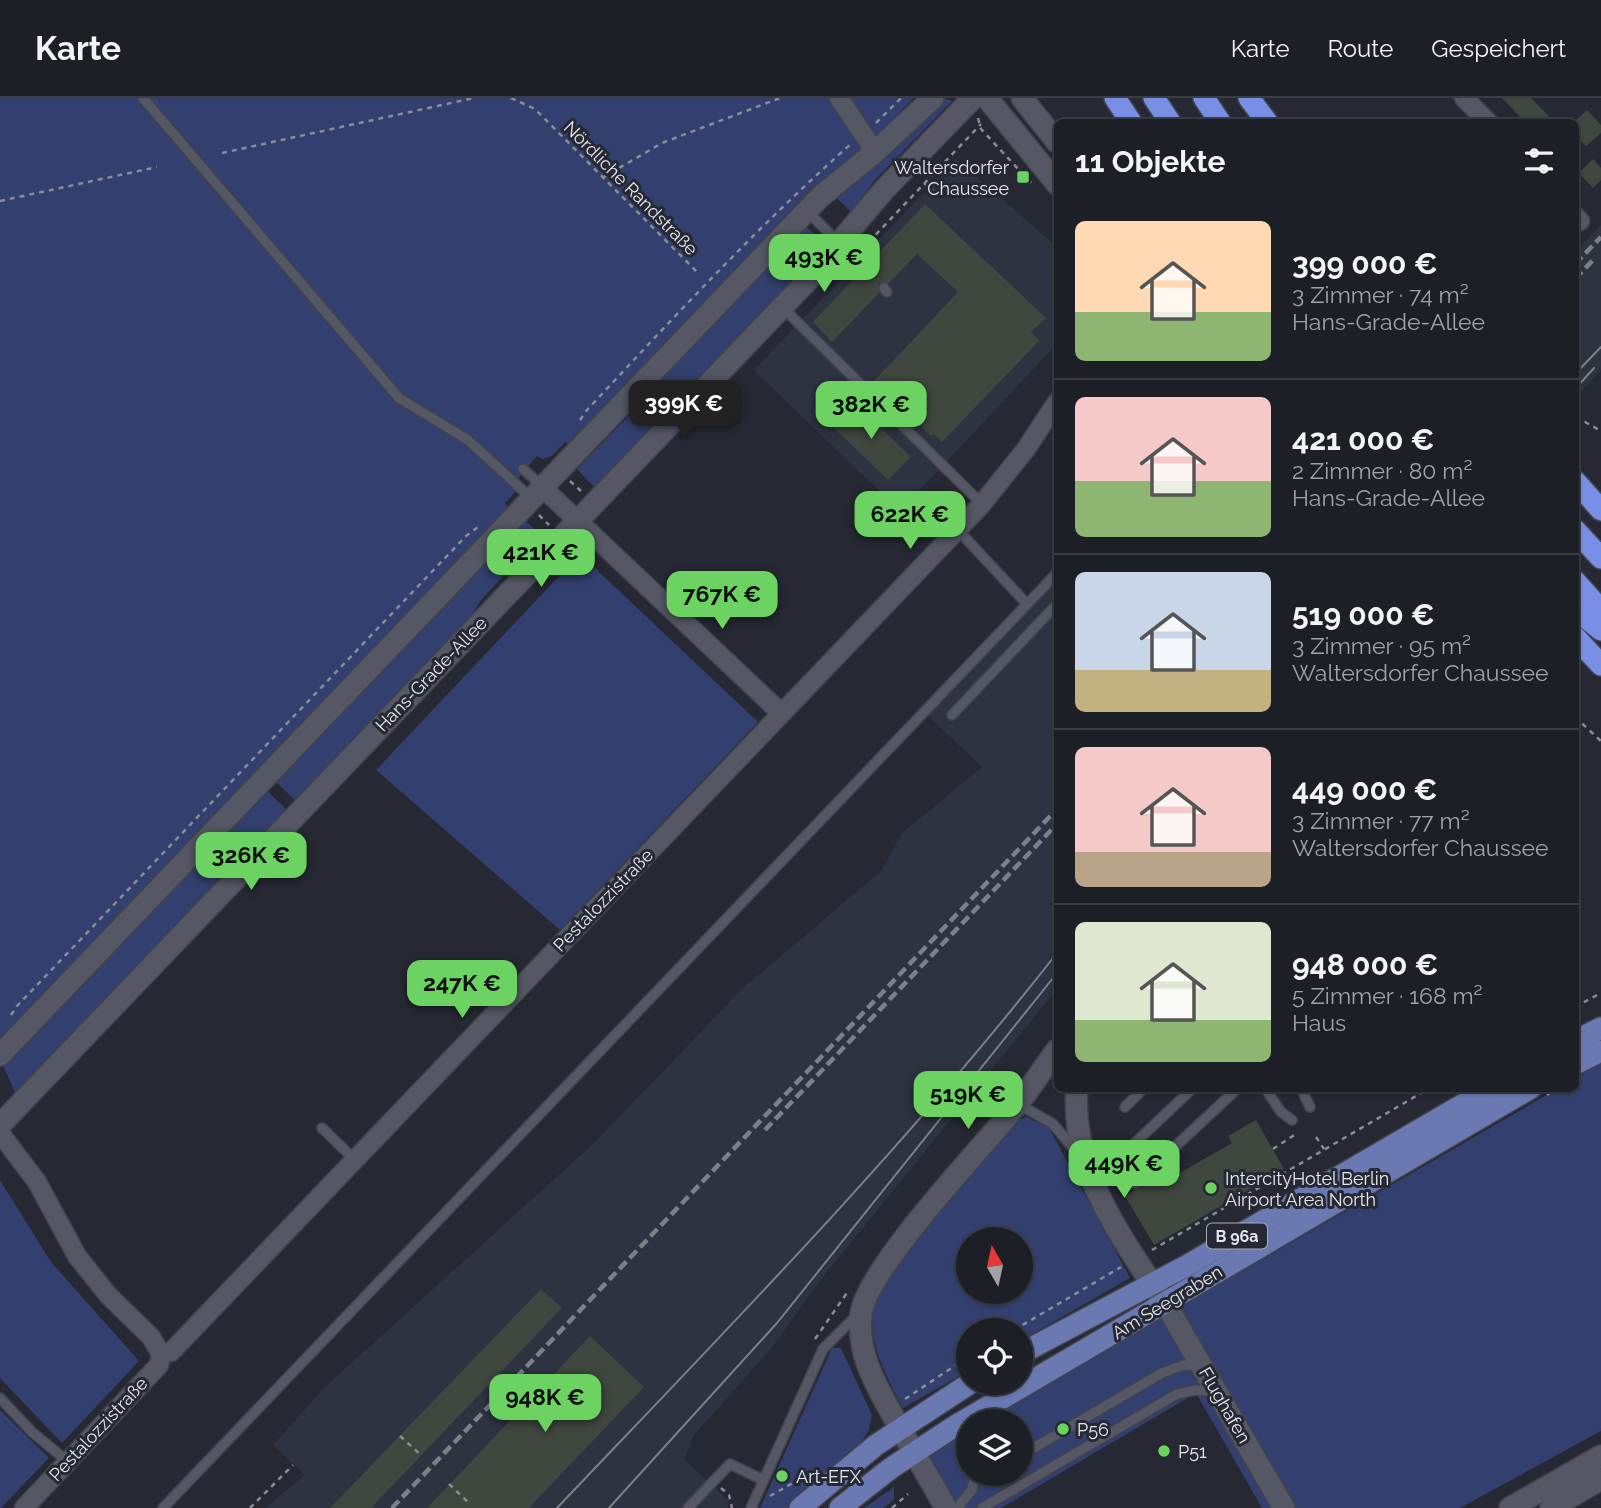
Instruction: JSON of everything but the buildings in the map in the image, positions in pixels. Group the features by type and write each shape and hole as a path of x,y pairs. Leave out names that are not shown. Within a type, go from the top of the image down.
{"highway":[{"path":"1115,98 1129,119"},
{"path":"1154,98 1168,119"},
{"path":"1204,98 1218,119"},
{"path":"1249,98 1265,119"},
{"path":"1579,485 1601,510"},
{"path":"1579,534 1601,558"},
{"path":"1579,585 1601,610"},
{"path":"1579,612 1601,631"},
{"path":"1579,641 1601,666"}],"main road":[{"path":"1579,1039 1601,1028"},
{"path":"1579,1061 1601,1051"},
{"name":"Am Seegraben","path":"1033,1347 1152,1284 1484,1092"},
{"name":"Am Seegraben","path":"913,1452 1524,1092"},
{"path":"800,1508 895,1418 956,1389"},
{"name":"B 96a","path":"840,1508 913,1452"}],"street":[{"path":"839,98 861,135 875,152"},
{"path":"0,1055 807,211 933,98"},
{"name":"Hans-Grade-Allee","path":"0,1125 782,307 883,191 973,98"},
{"path":"987,98 1047,187"},
{"path":"1022,98 1054,138"},
{"path":"1465,98 1485,119"},
{"name":"Pestalozzistraße","path":"24,1508 159,1365 161,1354 172,1352 982,504 1026,449 1054,406"},
{"path":"534,497 579,519 781,713"},
{"path":"946,1508 865,1362 861,1311 869,1287 898,1248 1018,1104 1054,1054"},
{"path":"1077,1092 1086,1167 1135,1259 1164,1303"},
{"path":"0,1133 37,1182 77,1256 108,1295 151,1337 161,1354"},
{"name":"Flughafen","path":"1164,1303 1284,1508"},
{"path":"1510,1508 1601,1456"},
{"path":"1551,1508 1601,1479"}],"lane":[{"path":"143,98 399,398 468,440 534,497"},
{"path":"807,211 864,268"},
{"path":"782,307 982,504"},
{"path":"523,469 534,497"},
{"path":"957,529 1027,604"},
{"path":"163,1508 1054,576"},
{"path":"952,715 1054,607"},
{"path":"1125,1107 1140,1092"},
{"path":"1018,1104 1052,1124 1086,1167 1119,1158 1190,1092"},
{"path":"1135,1184 1234,1092"},
{"path":"1268,1092 1281,1112 1292,1120"},
{"path":"1303,1092 1310,1107"},
{"path":"322,1128 355,1160"},
{"path":"753,1505 823,1349 835,1334 861,1311"},
{"path":"1033,1448 1162,1373 1185,1365 1202,1367"},
{"path":"982,1508 1177,1394 1196,1390 1217,1392"},
{"path":"0,1398 32,1432 67,1461"},
{"path":"688,1508 730,1464 763,1480"},
{"path":"957,1508 973,1486"}],"path":[{"path":"222,153 474,98"},
{"name":"Nördliche Randstraße","path":"511,98 535,109 698,273"},
{"path":"602,178 662,143 780,98"},
{"path":"575,429 587,410 731,257 798,190 901,98"},
{"path":"979,125 1008,158 1047,187"},
{"path":"0,201 157,167"},
{"path":"924,183 937,195 945,190"},
{"path":"1579,424 1585,422 1601,431"},
{"path":"559,470 594,503"},
{"path":"534,497 562,537"},
{"path":"6,1026 17,1006 466,536 487,521"},
{"path":"1579,721 1601,741"},
{"path":"1579,1005 1601,993"},
{"path":"1033,1319 1423,1092"},
{"path":"1273,1149 1296,1134"},
{"path":"1316,1137 1324,1150"},
{"path":"895,1418 956,1367"},
{"path":"400,1436 409,1447 421,1455"},
{"path":"753,1505 829,1462"},
{"path":"250,1508 293,1465"},
{"path":"713,1481 729,1495 732,1508"},
{"path":"449,1484 468,1503"},
{"path":"891,1508 908,1494"}],"shaded area":[{"path":"0,98 913,98 879,135 822,184 812,188 570,445 565,442 552,456 543,459 537,456 519,477 521,486 505,503 509,508 0,1044"},
{"path":"943,98 952,101 874,181 852,213 834,195"},
{"path":"956,159 1054,244 1054,347 900,511 754,370"},
{"path":"804,225 827,244 820,254 597,490 577,469 645,399 653,382"},
{"path":"1601,225 1601,370 1579,394 1579,248"},
{"path":"522,518 542,535 480,601 465,627 297,802 273,779"},
{"path":"580,554 758,722 560,930 376,770"},
{"path":"1054,584 1054,993 823,1277 770,1350 694,1435 684,1459 728,1500 728,1508 265,1508 305,1475 273,1445 326,1386 594,1143 743,988 881,871 902,833 982,767 928,716"},
{"path":"264,788 289,812 17,1097 2,1063"},
{"path":"1601,1063 1601,1431 1460,1508 1262,1508 1196,1393 1001,1508 953,1508 923,1456 956,1437 956,1486 1033,1486 1033,1409 1004,1409 1028,1395 1033,1395 1033,1392 1552,1092 1579,1092 1579,1076"},
{"path":"1026,1117 1049,1128 1130,1278 1033,1334 1033,1318 956,1318 956,1378 903,1408 876,1347 873,1307 893,1271 1017,1121"},
{"path":"0,1180 51,1262 139,1361 62,1443 0,1378"},
{"path":"832,1348 841,1348 872,1415 869,1430 857,1449 787,1508 760,1508"},
{"path":"0,1410 49,1458 1,1508 0,1508"},
{"path":"894,1487 894,1499 884,1508 864,1508"}],"tram line":[{"path":"1579,370 1601,347"},
{"path":"1579,385 1594,368"},
{"path":"557,1508 814,1236 938,1097 1054,957"},
{"path":"609,1508 777,1323 1054,977"}],"railway":[{"path":"1579,260 1601,237"},
{"path":"1579,275 1594,259"},
{"path":"392,1508 1054,812"},
{"path":"765,1130 1054,827"}],"place":[{"name":"Waltersdorfer Chaussee","path":"1023,177"},
{"name":"IntercityHotel Berlin Airport Area North","path":"1211,1188"},
{"name":"P56","path":"1063,1429"},
{"name":"P51","path":"1164,1451"},
{"name":"Art-EFX","path":"782,1476"}]}
